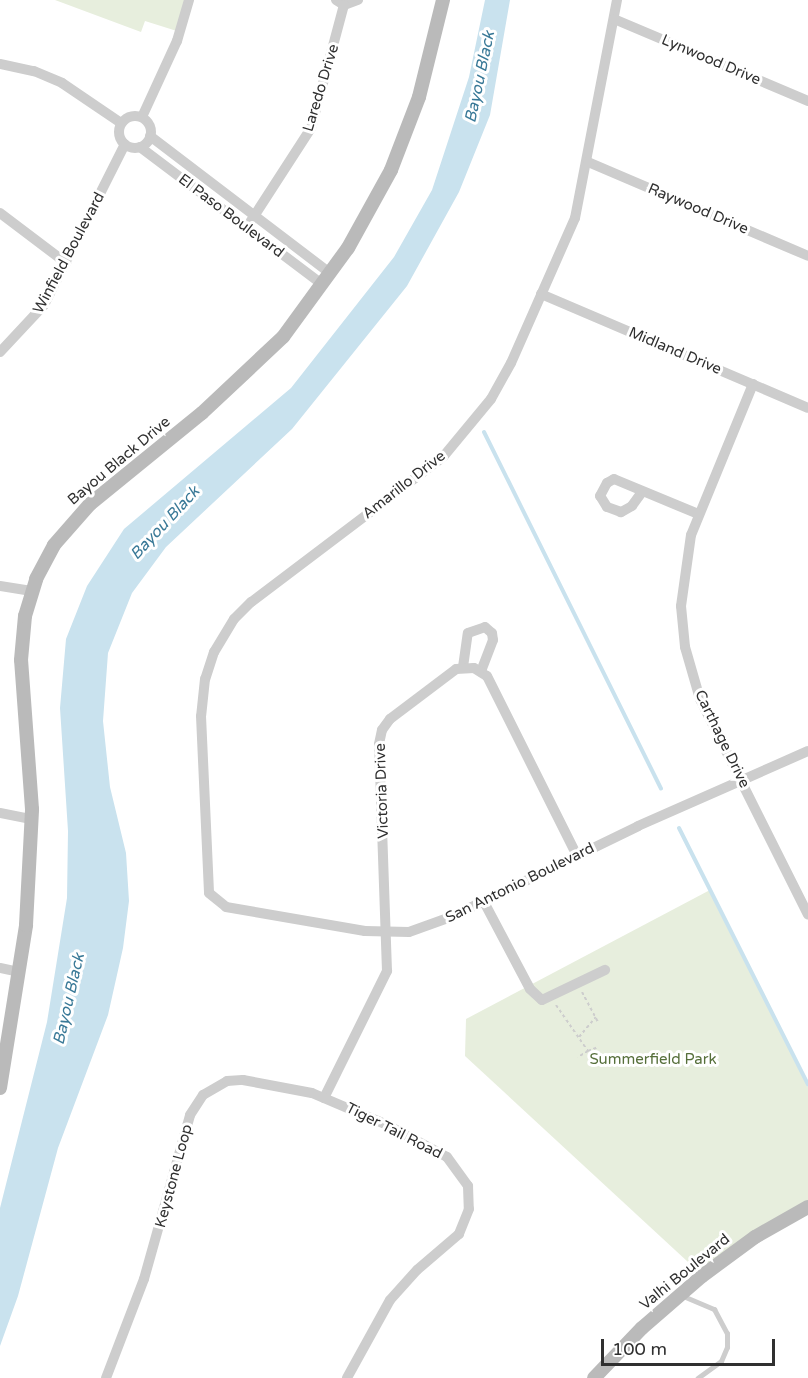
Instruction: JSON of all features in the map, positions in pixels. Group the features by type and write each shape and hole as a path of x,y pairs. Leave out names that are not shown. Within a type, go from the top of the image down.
{"main road":[{"name":"Bayou Black Drive","path":"0,1088 26,925 32,819 21,660 32,591 47,556 68,526 253,368 283,337 326,279 366,220 391,170 420,98 443,0"},
{"name":"Valhi Boulevard","path":"596,1377 680,1295 755,1237 808,1207"}],"street":[{"path":"142,117 177,41 189,0"},
{"name":"Laredo Drive","path":"247,227 311,129 340,2 358,0"},
{"name":"Amarillo Drive","path":"216,902 208,886 201,716 205,679 222,636 251,603 443,457 491,399 575,218 588,162 617,0"},
{"name":"Lynwood Drive","path":"614,19 808,101"},
{"path":"0,64 34,71 62,83 121,123"},
{"path":"135,116 142,117 148,122 150,136 140,147 125,144 120,138 121,123 135,116"},
{"name":"El Paso Boulevard","path":"150,136 255,216 326,279"},
{"name":"Winfield Boulevard","path":"0,352 44,305 125,144"},
{"name":"El Paso Boulevard","path":"140,147 247,227 326,279"},
{"name":"Raywood Drive","path":"588,162 808,256"},
{"path":"217,205 225,193"},
{"path":"0,213 66,263"},
{"name":"Midland Drive","path":"541,294 808,408"},
{"name":"Carthage Drive","path":"753,384 699,514 685,562 681,606 685,647 700,699 808,915"},
{"path":"642,492 699,514"},
{"path":"0,586 32,591"},
{"path":"481,672 494,640 492,633 484,627 468,633 463,667 487,676 577,856"},
{"name":"Victoria Drive","path":"324,1098 387,971 382,730 409,705 463,667"},
{"name":"San Antonio Boulevard","path":"216,902 226,907 387,933 430,926 808,751"},
{"path":"0,813 32,819"},
{"path":"484,902 530,989 542,1000 605,970"},
{"path":"0,968 19,972"},
{"name":"Keystone Loop","path":"106,1378 144,1279 190,1115 199,1100 227,1081 243,1080 324,1098"},
{"name":"Tiger Tail Road","path":"324,1098 385,1124 447,1158 464,1175 470,1196 467,1218 459,1234 417,1270 390,1300 347,1378"}],"lane":[{"path":"680,1295 714,1310 727,1333 727,1347 721,1361 699,1378"}],"path":[{"path":"577,984 598,1022"},
{"path":"551,997 588,1051"},
{"path":"579,1037 596,1017"},
{"path":"578,1057 596,1048"}],"green space":[{"path":"55,0 189,0 180,32 145,21 141,32"},
{"name":"Summerfield Park","path":"710,890 808,1087 808,1209 701,1274 465,1056 466,1019"}],"water":[{"name":"Bayou Black","path":"485,0 510,0 490,115 459,192 407,286 292,429 166,547 132,593 108,653 103,721 110,787 126,853 129,901 123,948 108,1015 58,1148 18,1296 0,1346 0,1208 47,1022 67,898 68,831 60,708 66,639 87,586 124,529 291,388 394,257 432,190 469,77"}],"waterway":[{"path":"484,432 661,789"},
{"path":"679,828 808,1084"}]}
